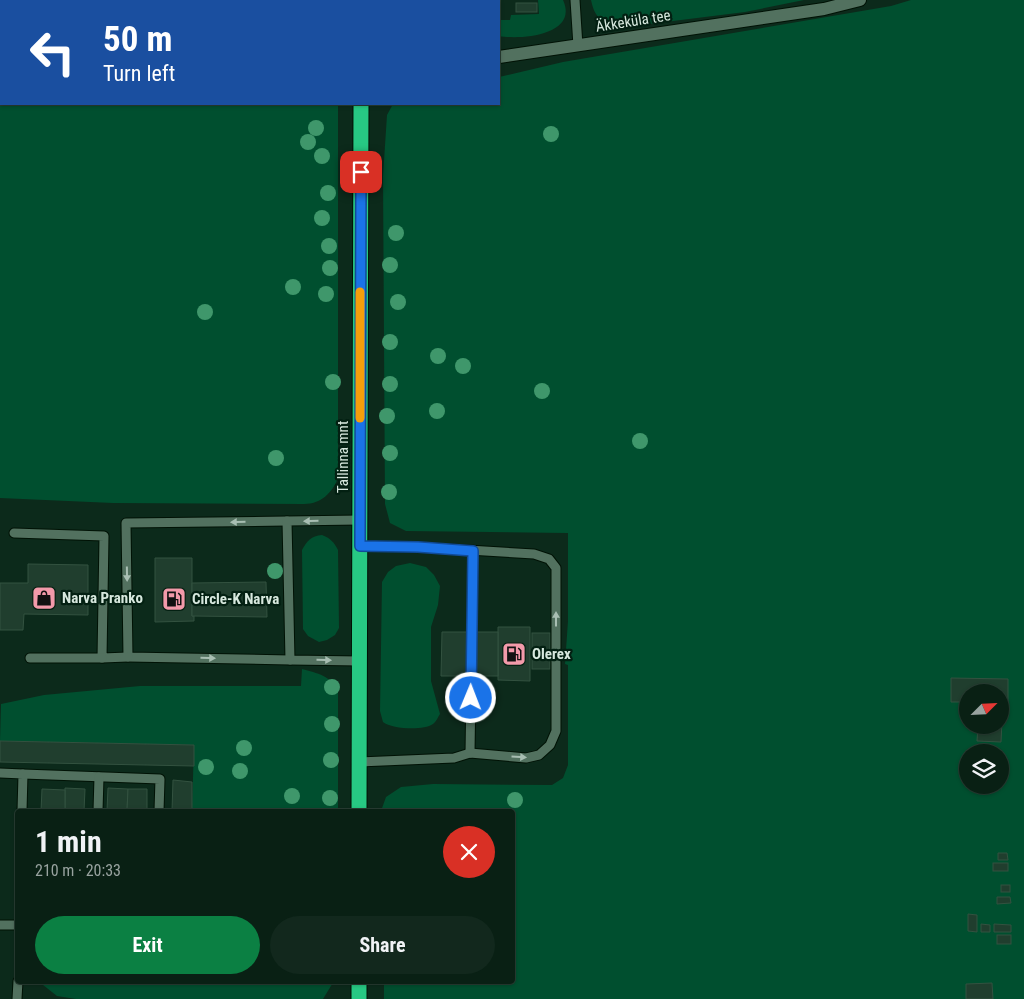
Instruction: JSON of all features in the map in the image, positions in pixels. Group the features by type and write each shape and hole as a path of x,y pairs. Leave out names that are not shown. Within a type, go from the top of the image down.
{"highway":[{"name":"Tallinna mnt","path":"359,809 361,105"},
{"path":"359,984 359,999"}],"street":[{"name":"Äkkeküla tee","path":"500,58 824,9 860,0"}],"lane":[{"path":"575,0 578,46"},
{"path":"128,657 126,523 360,520"},
{"path":"287,521 290,660"},
{"path":"14,533 104,536 102,658"},
{"path":"359,762 446,758 470,754 526,758 540,755 550,745 556,731 556,568 549,559 534,554 418,547 360,546"},
{"path":"470,754 473,551"},
{"path":"30,658 128,657 360,661"},
{"path":"0,773 160,779 159,809"},
{"path":"22,809 24,774"},
{"path":"98,809 99,776"},
{"path":"0,925 15,925"},
{"path":"17,999 18,984"}],"green space":[{"path":"538,0 563,0 566,12 563,21 556,28 533,36 500,36 500,20 510,20 511,15 539,14"},
{"path":"591,0 804,0 745,12 617,28 597,15"},
{"path":"911,0 1024,0 1024,999 384,999 384,984 515,984 515,809 382,809 386,797 401,787 433,784 552,785 563,778 568,765 568,665 565,664 568,621 568,533 406,531 390,523 385,504 383,176 387,115 392,105 500,105 500,77 563,62 891,6"},
{"path":"0,105 338,105 338,478 329,493 321,500 304,504 113,503 0,498"},
{"path":"322,535 332,541 338,550 339,628 335,635 319,642 308,636 303,629 302,550 315,536"},
{"path":"410,563 426,567 434,575 440,586 438,605 431,627 431,681 440,714 433,724 422,728 400,728 387,724 383,722 380,711 382,582 388,572 396,566"},
{"path":"302,669 328,679 338,692 338,809 192,809 194,745 0,741 1,704 44,695 140,686 301,686"},
{"path":"42,984 332,984 323,999 76,999 57,996"}],"building":[{"path":"516,3 537,3 537,12 516,12"},
{"name":"Circle-K Narva","path":"155,558 192,558 192,616 194,616 194,621 155,622"},
{"name":"Narva Pranko","path":"28,564 88,565 88,615 24,614 23,630 0,630 0,583 28,583"},
{"path":"266,582 267,617 192,616 192,583"},
{"name":"Olerex","path":"498,627 530,627 530,681 498,680"},
{"path":"442,632 498,632 498,676 441,676"},
{"path":"532,633 550,633 550,669 532,669"},
{"path":"951,678 1008,679 1008,684 959,684 959,702 951,702"},
{"path":"977,734 1001,734 1001,742 977,741"},
{"path":"0,741 194,745 194,766 0,762"},
{"path":"173,780 192,782 192,809 172,809"},
{"path":"65,788 85,789 84,809 65,809"},
{"path":"108,788 128,789 127,809 107,809"},
{"path":"42,789 65,790 65,809 41,809"},
{"path":"128,789 147,789 147,809 127,809"},
{"path":"998,853 1007,853 1008,860 998,860"},
{"path":"993,863 1008,863 1008,871 993,871"},
{"path":"1001,885 1010,885 1010,892 1001,892"},
{"path":"997,897 1010,897 1011,903 997,904"},
{"path":"968,914 977,915 977,932 968,931"},
{"path":"981,924 990,925 990,932 981,932"},
{"path":"994,924 1011,925 1011,932 994,932"},
{"path":"997,935 1011,935 1011,944 997,944"},
{"path":"992,983 993,999 966,999 966,984"}],"slow traffic":[{"path":"360,292 360,418"}],"place":[{"name":"Narva Pranko","path":"44,598"},
{"name":"Circle-K Narva","path":"174,599"},
{"name":"Olerex","path":"514,654"}],"route":[{"path":"361,172 360,546 418,547 473,551 471,698"}]}
